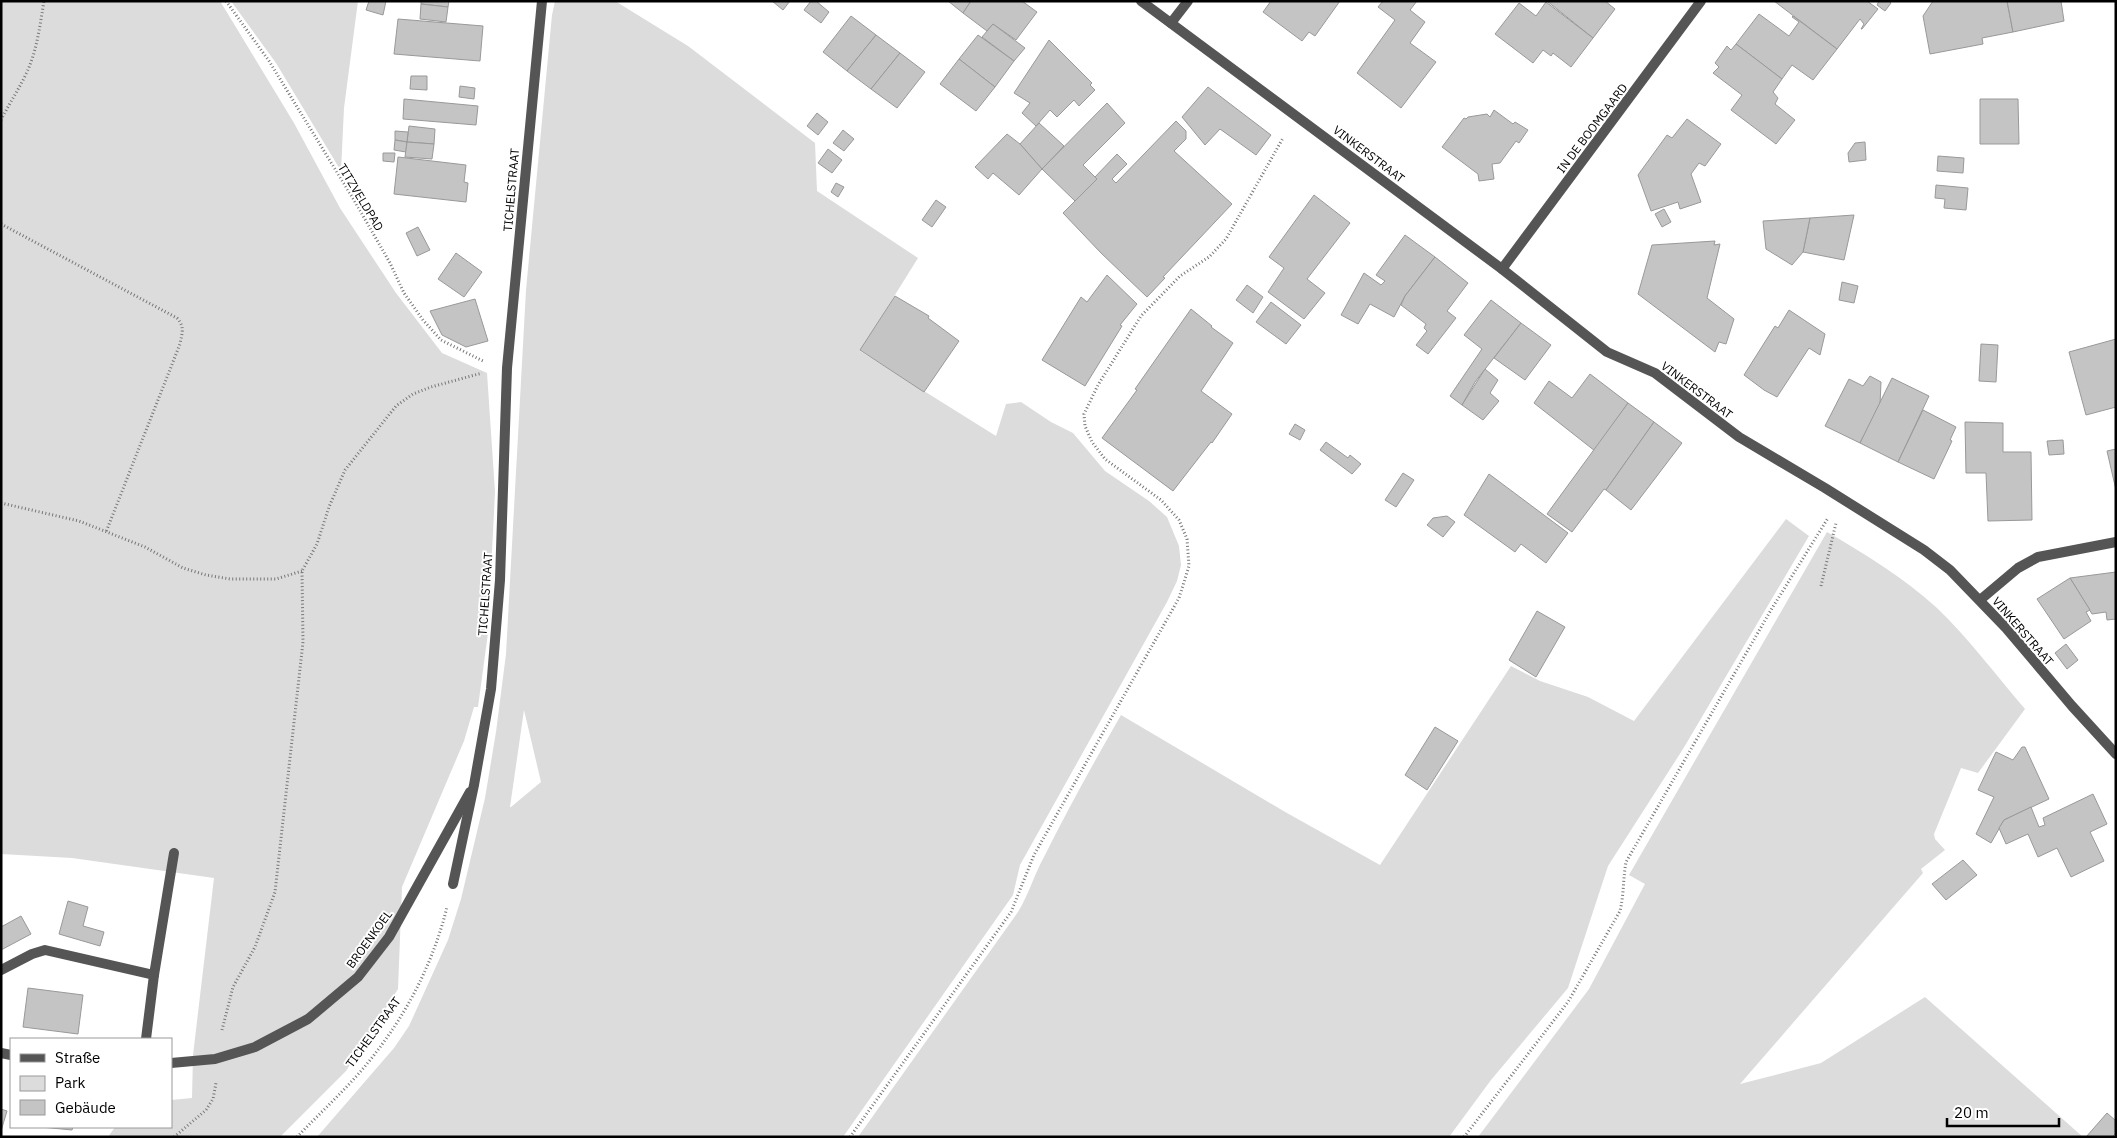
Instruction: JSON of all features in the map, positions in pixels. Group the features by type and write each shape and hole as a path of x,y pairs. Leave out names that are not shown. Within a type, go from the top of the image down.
{"street":[{"name":"TICHELSTRAAT","path":"453,884 474,785 490,689 500,580 507,368 542,1"},
{"name":"VINKERSTRAAT","path":"1141,1 1502,269 1607,352 1655,373 1739,437 1924,550 1950,570 2006,628 2060,693 2116,754"},
{"path":"1171,23 1188,1"},
{"name":"IN DE BOOMGAARD","path":"1502,269 1701,1"},
{"path":"1980,600 2018,568 2038,557 2116,542"},
{"name":"BROENKOEL","path":"172,1063 216,1059 255,1048 308,1019 358,977 389,938 474,785"},
{"path":"146,1038 154,974 174,853"},
{"path":"1,970 45,950 154,974"}],"path":[{"path":"1,120 26,72 36,44 44,1"},
{"name":"TITZVELDPAD","path":"226,1 269,61 354,200 390,263 404,293 423,320 441,340 483,361 507,368"},
{"path":"850,1137 1011,912 1034,855 1179,598 1189,566 1187,540 1179,520 1161,500 1105,459 1092,442 1085,426 1084,414 1098,385 1141,316 1180,276 1209,256 1226,240 1296,116"},
{"path":"1,224 177,318 182,324 180,344 106,532"},
{"path":"174,1137 206,1110 213,1099 217,1080 216,1059 233,987 255,947 275,892 304,642 302,571 317,544 329,506 345,470 396,406 412,394 431,386 507,368"},
{"path":"1821,586 1841,498"},
{"path":"1464,1137 1577,988 1620,911 1626,862 1772,610 1841,498"},
{"path":"1,503 79,522 145,547 183,568 206,575 230,579 276,579 302,571"},
{"name":"TICHELSTRAAT","path":"297,1137 361,1071 400,1019 424,977 441,933 453,884"}],"green space":[{"path":"1,1 220,1 294,123 340,208 396,293 442,353 487,373 495,492 488,633 478,707 474,707 464,741 402,887 398,989 346,1071 280,1137 108,1137 114,1128 172,1128 172,1100 192,1098 193,1055 214,878 72,858 1,854"},
{"path":"231,1 358,1 344,108 341,171 276,63"},
{"path":"555,1 615,1 688,46 815,143 817,191 918,258 860,351 996,436 1006,404 1021,402 1051,422 1073,433 1105,471 1149,501 1167,517 1179,546 1181,565 1177,581 1020,865 1013,895 843,1137 317,1137 394,1048 409,1026 448,940 461,899 485,798 506,654 526,290 552,15","holes":["524,710 541,782 510,807"]},
{"path":"1786,519 1809,536 1683,749 1608,866 1568,988 1491,1080 1449,1137 858,1137 1018,912 1062,821 1121,715 1287,813 1380,865 1511,666 1540,681 1588,697 1634,721"},
{"path":"1827,532 1884,567 1937,608 2025,709 1978,773 1961,768 1934,834 1935,839 1945,850 1921,869 1923,873 1740,1084 1821,1063 1925,997 2083,1137 1478,1137 1589,989 1645,884 1629,875"}],"building":[{"path":"369,1 386,1 383,15 366,10"},
{"path":"421,1 449,1 448,7 421,4"},
{"path":"772,1 790,1 783,10"},
{"path":"811,1 816,1 829,12 821,23 804,10"},
{"path":"948,1 971,1 963,13"},
{"path":"971,1 1022,1 1037,12 1016,40 993,24 987,31 963,13"},
{"path":"1271,1 1340,1 1315,36 1309,32 1302,41 1263,12"},
{"path":"1383,1 1417,1 1410,10 1425,22 1410,43 1436,62 1401,108 1357,73 1395,20 1378,7"},
{"path":"1547,1 1605,1 1615,9 1593,38"},
{"path":"1774,1 1867,1 1878,9 1862,29 1864,24 1860,19 1837,49"},
{"path":"1879,1 1889,1 1891,3 1885,11 1877,5"},
{"path":"1933,1 2007,1 2013,32 1982,38 1983,44 1930,54 1923,16"},
{"path":"2007,1 2061,1 2064,21 2013,32"},
{"path":"1546,2 1593,38 1571,67 1553,53 1551,56 1543,50 1533,63 1495,34 1519,3 1536,16"},
{"path":"421,4 448,7 446,22 420,19"},
{"path":"1759,14 1789,36 1799,22 1793,16 1837,49 1813,80 1792,65 1782,79 1736,44"},
{"path":"851,16 876,35 847,71 823,52"},
{"path":"398,19 483,26 480,61 394,54"},
{"path":"993,24 1025,48 1014,61 982,37"},
{"path":"876,35 900,53 871,89 847,71"},
{"path":"978,35 1014,61 995,87 959,59"},
{"path":"1049,40 1092,83 1090,85 1095,90 1079,106 1074,100 1057,117 1050,110 1036,126 1022,113 1030,103 1014,93"},
{"path":"1736,44 1782,79 1773,92 1778,98 1775,104 1795,120 1776,144 1731,110 1742,95 1713,73 1719,67 1715,63 1727,46 1731,50"},
{"path":"900,53 925,72 897,108 871,89"},
{"path":"959,59 995,87 976,111 940,84"},
{"path":"411,76 427,76 427,90 410,89"},
{"path":"460,86 475,88 474,99 459,97"},
{"path":"1208,87 1271,135 1256,155 1220,129 1205,145 1182,117"},
{"path":"404,99 478,106 476,125 403,119"},
{"path":"1980,99 2018,99 2019,144 1980,144"},
{"path":"1107,103 1125,123 1083,165 1097,179 1075,201 1042,169"},
{"path":"1494,110 1513,124 1515,122 1528,130 1519,143 1516,141 1500,163 1492,164 1494,179 1479,181 1478,174 1442,147 1464,118 1487,114 1490,117"},
{"path":"817,113 828,122 818,135 807,126"},
{"path":"1687,119 1721,144 1705,166 1699,163 1691,174 1701,202 1680,209 1678,202 1651,211 1638,175 1667,135 1672,138"},
{"path":"1176,121 1186,131 1186,139 1174,151 1232,204 1163,277 1165,278 1147,297 1063,213 1097,179 1095,177 1117,154 1127,164 1112,179 1116,183"},
{"path":"1039,123 1064,146 1042,169 1020,144"},
{"path":"409,126 435,129 434,144 407,142"},
{"path":"843,130 854,139 844,151 833,143"},
{"path":"395,131 408,132 407,142 395,140"},
{"path":"1007,134 1020,144 1042,169 1019,195 993,173 988,179 975,167"},
{"path":"395,140 407,142 406,152 394,150"},
{"path":"407,142 434,144 432,159 405,157"},
{"path":"1865,142 1866,160 1849,162 1848,153 1855,143"},
{"path":"828,149 842,160 832,173 818,163"},
{"path":"383,153 395,153 394,162 383,161"},
{"path":"1938,156 1964,158 1963,173 1937,171"},
{"path":"398,157 466,165 464,182 468,183 466,202 394,194"},
{"path":"836,183 844,187 838,197 831,192"},
{"path":"1936,185 1968,188 1966,210 1944,208 1945,199 1935,198"},
{"path":"1314,195 1350,223 1307,279 1325,293 1304,319 1268,292 1284,268 1269,257"},
{"path":"936,200 946,207 932,227 922,220"},
{"path":"1664,209 1671,222 1662,227 1655,214"},
{"path":"1854,215 1844,260 1803,252 1810,218"},
{"path":"1810,218 1803,252 1792,265 1766,249 1763,221"},
{"path":"418,227 430,250 417,256 406,233"},
{"path":"1405,235 1435,257 1405,296 1394,317 1370,304 1358,324 1341,315 1364,273 1381,285 1385,281 1376,275"},
{"path":"1715,241 1714,245 1720,244 1707,298 1734,319 1726,344 1719,342 1715,352 1638,294 1652,245"},
{"path":"456,253 482,272 464,297 438,279"},
{"path":"1435,257 1468,283 1447,311 1456,318 1428,354 1416,345 1427,331 1424,328 1426,324 1401,305 1405,296"},
{"path":"1107,275 1137,304 1120,325 1122,326 1085,386 1042,360 1081,297 1087,302"},
{"path":"1842,282 1858,286 1854,303 1839,300"},
{"path":"1247,285 1263,297 1253,313 1236,300"},
{"path":"895,296 929,316 928,318 959,341 924,392 860,350"},
{"path":"475,299 488,341 466,347 442,335 430,311"},
{"path":"1491,300 1521,323 1475,382 1462,405 1450,396 1482,349 1464,335"},
{"path":"1271,302 1301,325 1286,344 1256,322"},
{"path":"1191,309 1233,343 1201,391 1232,414 1212,443 1173,491 1102,438 1137,390 1135,389"},
{"path":"1789,310 1825,334 1820,355 1809,348 1777,397 1744,375 1775,326 1778,328"},
{"path":"1521,323 1551,345 1525,380 1494,358"},
{"path":"2116,339 2116,407 2086,415 2069,352"},
{"path":"1981,344 1998,345 1996,382 1979,381"},
{"path":"1485,369 1498,380 1490,393 1499,401 1483,420 1462,405"},
{"path":"1590,374 1628,403 1595,451 1534,403 1549,381 1572,398"},
{"path":"1870,376 1881,382 1880,405 1860,443 1825,426 1849,379 1863,386"},
{"path":"1892,378 1929,396 1898,462 1860,443"},
{"path":"1628,403 1654,422 1606,490 1604,489 1572,532 1547,514"},
{"path":"1923,410 1956,427 1950,440 1952,441 1934,479 1898,462"},
{"path":"1654,422 1682,443 1631,510 1606,490"},
{"path":"1965,422 2003,423 2003,452 2031,452 2032,520 1988,521 1986,473 1966,473"},
{"path":"1295,424 1305,430 1300,440 1289,434"},
{"path":"2063,440 2064,454 2049,455 2047,441"},
{"path":"1326,442 1348,458 1350,455 1361,464 1352,474 1320,450"},
{"path":"2116,449 2116,490 2107,451"},
{"path":"1403,473 1414,480 1396,507 1385,500"},
{"path":"1489,474 1568,533 1546,563 1521,544 1515,552 1464,515"},
{"path":"1447,516 1455,522 1443,537 1427,525 1433,518"},
{"path":"2116,572 2116,619 2107,620 2106,612 2092,614 2070,578"},
{"path":"2070,578 2090,610 2086,612 2091,621 2064,639 2037,599"},
{"path":"1537,611 1565,627 1536,677 1509,660"},
{"path":"2066,644 2078,660 2067,669 2055,653"},
{"path":"1435,727 1458,741 1427,790 1405,775"},
{"path":"2022,747 2025,747 2049,799 2004,820 1991,843 1976,834 1994,797 1978,790 1996,752 2013,760"},
{"path":"2093,794 2107,824 2090,832 2104,861 2071,877 2057,848 2038,857 2028,834 2006,844 1999,828 2004,820 2031,807 2039,827 2045,825 2043,818"},
{"path":"1963,860 1977,875 1946,900 1932,884"},
{"path":"68,901 88,907 83,926 104,932 100,946 59,934"},
{"path":"21,916 31,934 1,950 1,927"},
{"path":"28,988 83,995 78,1034 23,1027"},
{"path":"1,1109 7,1111 1,1131"},
{"path":"2107,1113 2116,1121 2116,1133 2112,1137 2086,1137"},
{"path":"51,1128 73,1128 72,1130"}]}
